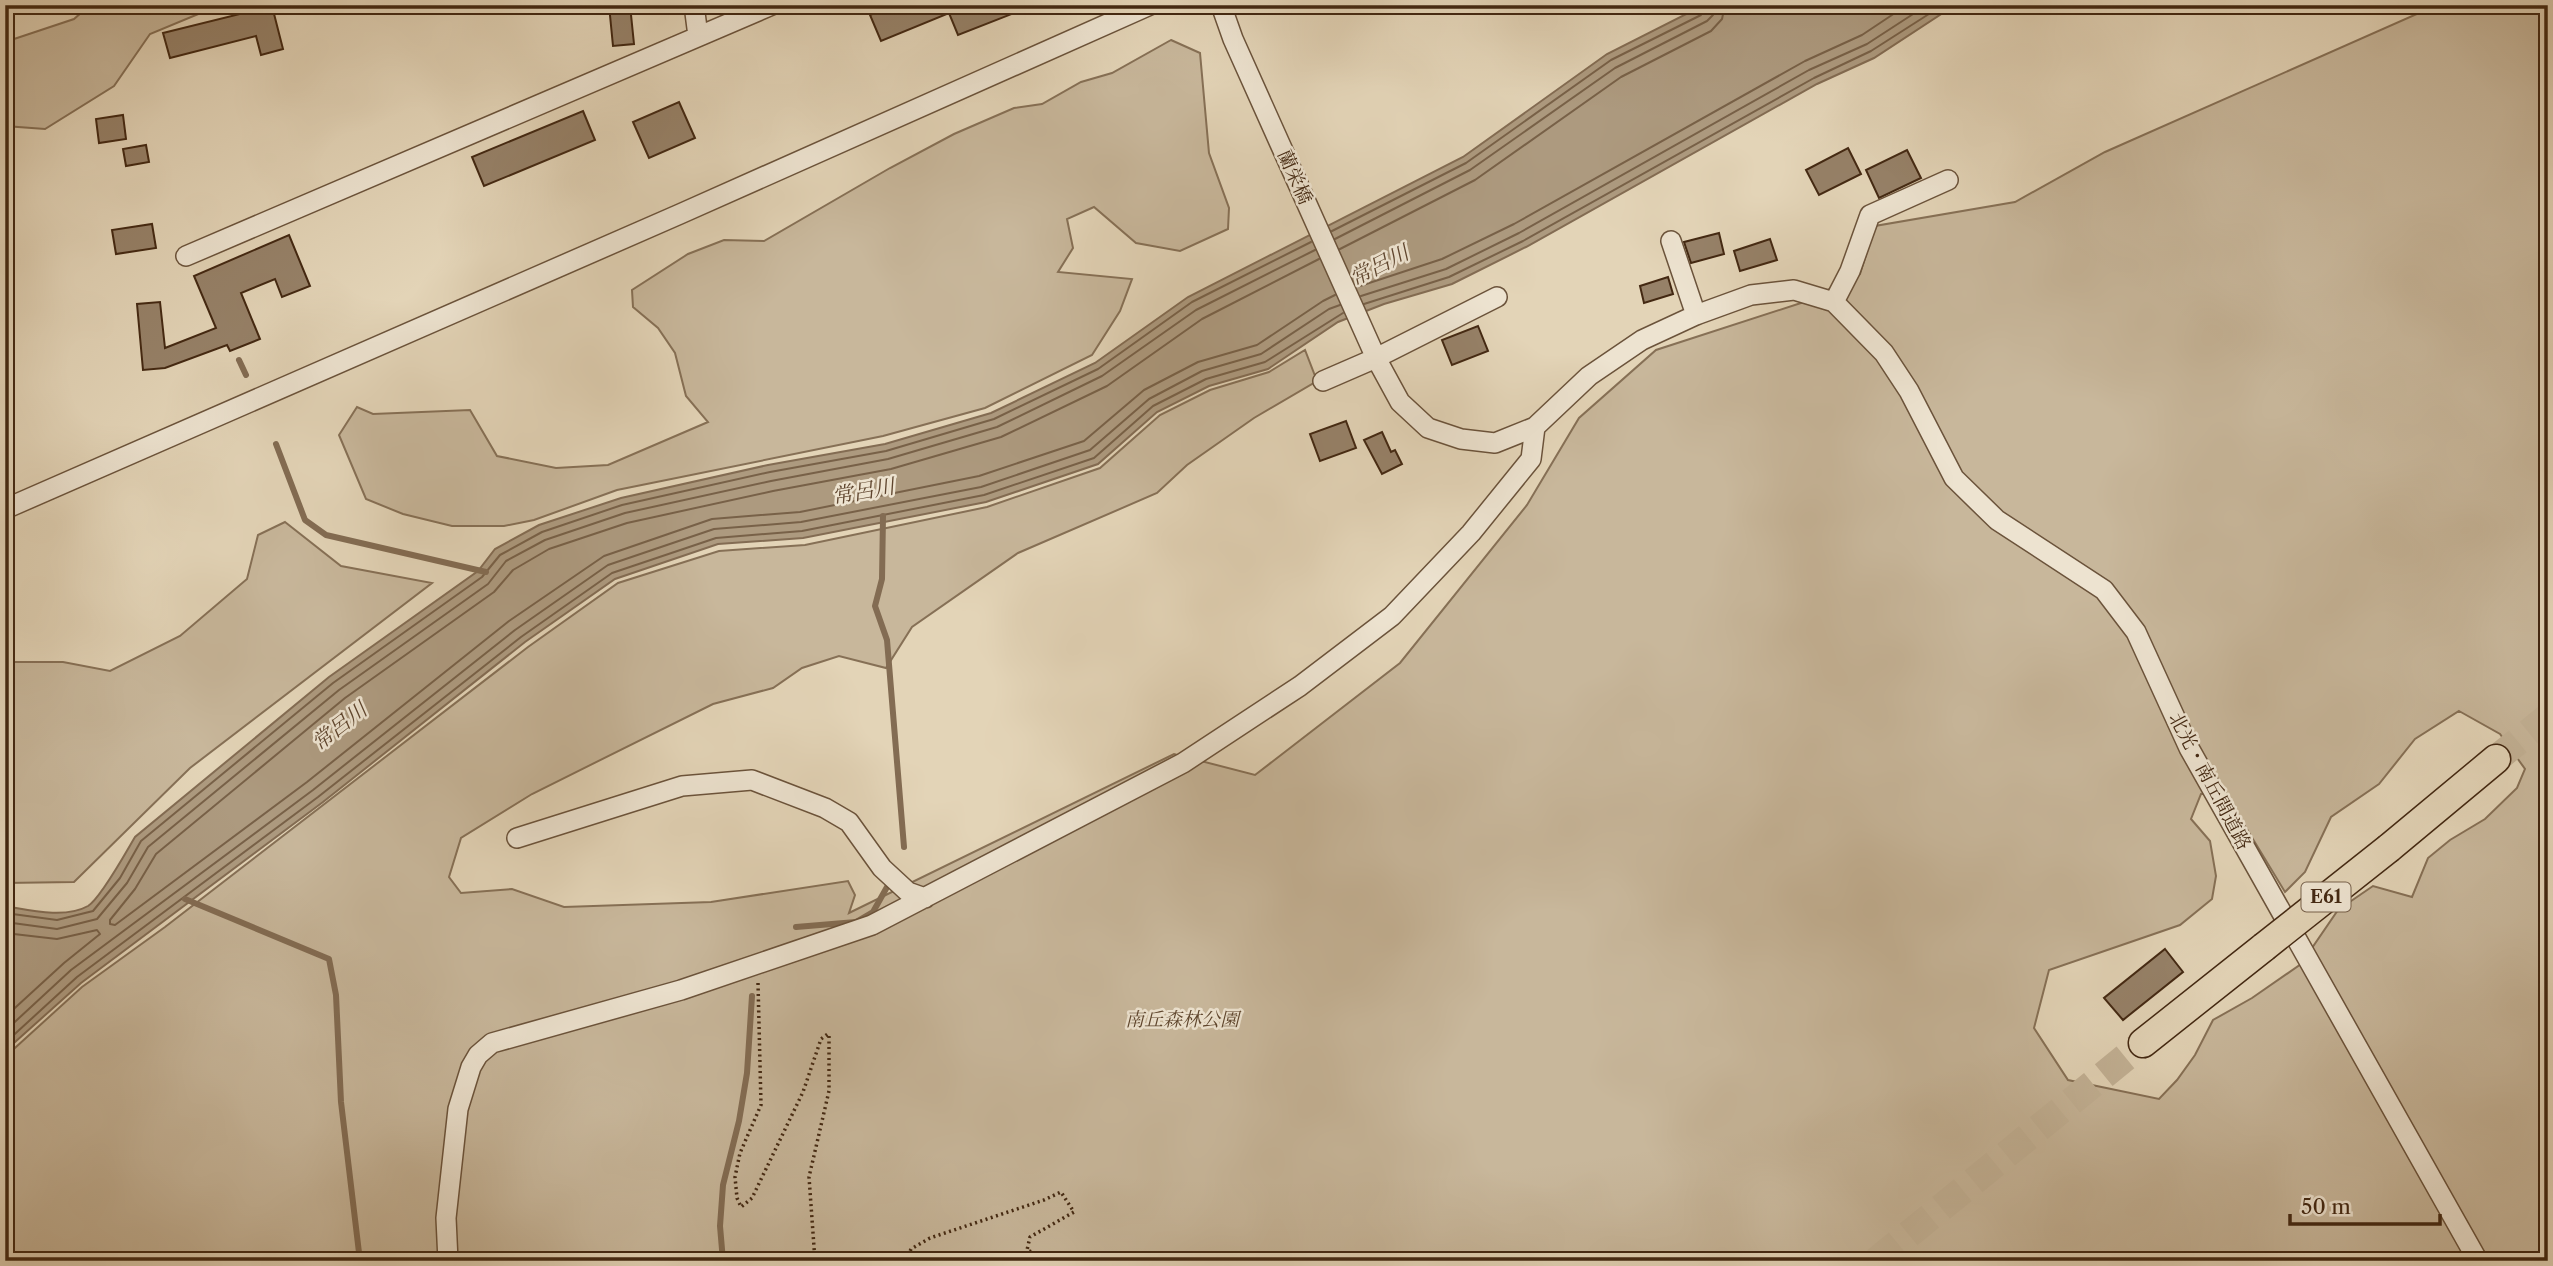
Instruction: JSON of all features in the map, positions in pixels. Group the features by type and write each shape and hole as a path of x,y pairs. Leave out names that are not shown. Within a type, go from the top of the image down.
{"highway":[{"name":"E61","path":"2143,1043 2497,759"}],"street":[{"path":"694,5 698,36"},
{"path":"186,256 772,5"},
{"path":"5,509 1150,5"},
{"name":"蘭栄橋","path":"1221,5 1373,353 1400,402 1428,428 1461,439 1495,443 1535,427"},
{"path":"448,1261 446,1218 458,1110 463,1087 478,1055 492,1044 681,990 872,925 1183,763 1300,686 1392,616 1471,533 1531,460 1535,427 1589,376 1642,340 1696,315 1751,295 1794,290 1834,302 1850,271 1870,215 1948,180"},
{"path":"1671,241 1696,315"},
{"path":"1323,381 1373,353 1497,297"},
{"name":"北光・南丘間道路","path":"1834,302 1884,353 1909,391 1954,478 1997,520 2104,590 2136,632 2189,748 2478,1261"},
{"path":"517,838 682,786 752,780 825,808 849,822 882,868 908,892 925,898"}],"path":[{"path":"758,964 761,1105 740,1153 735,1177 737,1198 741,1207 752,1198 803,1092 821,1039 829,1034 829,1091 809,1177 815,1261"},
{"path":"906,1261 911,1249 930,1238 1061,1192 1074,1212 1030,1237 1027,1250 1040,1255 1112,1261"}],"green space":[{"path":"90,5 220,5 150,34 114,86 45,129 5,126 5,42 74,19"},
{"name":"南丘森林公園","path":"2437,5 2548,5 2548,1261 5,1261 5,1057 82,987 165,927 528,647 618,583 719,551 805,545 987,507 1100,468 1160,415 1210,390 1269,372 1305,350 1317,381 1254,418 1187,465 1157,493 1018,553 912,627 886,668 839,656 802,668 773,688 713,704 532,794 461,838 449,877 461,893 512,889 564,907 711,902 848,881 855,895 849,913 1174,754 1255,775 1400,663 1527,505 1579,418 1656,350 1804,302 1860,274 1875,226 2015,202 2105,152","holes":["2459,711 2500,734 2525,769 2517,788 2485,819 2450,840 2428,858 2412,897 2373,886 2338,910 2301,964 2252,998 2213,1020 2195,1055 2159,1099 2068,1080 2034,1028 2049,970 2180,925 2212,899 2216,876 2210,841 2191,819 2201,794 2225,793 2285,892 2305,872 2331,817 2379,784 2415,739"]},
{"path":"1171,40 1200,53 1209,153 1229,208 1228,229 1180,251 1136,243 1094,207 1067,219 1073,248 1058,272 1132,279 1120,311 1092,355 985,408 883,436 617,490 534,520 504,526 452,526 403,514 366,499 339,435 357,407 373,414 470,410 497,456 556,468 608,465 708,422 686,396 675,353 658,328 633,307 632,290 688,254 724,240 764,241 954,134 1014,108 1042,104 1081,82 1112,73"},
{"path":"285,522 341,566 432,583 190,768 74,882 5,883 5,662 63,662 110,671 180,636 247,579 258,535"}],"water":[{"name":"常呂川","path":"1704,5 1955,5 1874,58 1817,84 1526,247 1452,284 1384,304 1338,322 1268,369 1209,386 1157,412 1098,464 986,502 803,538 718,544 615,579 525,642 323,802 81,983 5,1051 5,906 58,913 88,906 106,885 135,837 329,677 478,571 495,549 539,525 621,498 768,465 885,444 991,413 1095,363 1188,297 1463,157 1607,54"}],"building":[{"path":"609,5 630,5 634,44 613,46"},
{"path":"893,5 1032,6 958,35 949,13 881,41 870,15"},
{"path":"272,6 283,49 261,55 256,36 170,58 163,33"},
{"path":"679,102 695,138 649,158 633,122"},
{"path":"583,111 595,140 484,186 472,157"},
{"path":"123,115 126,139 99,143 96,119"},
{"path":"146,145 149,162 126,166 123,149"},
{"path":"1848,148 1861,174 1819,195 1806,170"},
{"path":"1907,150 1921,178 1879,198 1866,170"},
{"path":"152,224 156,248 116,254 112,230"},
{"path":"1719,233 1724,254 1691,263 1684,242"},
{"path":"289,235 310,286 282,297 275,279 241,293 260,339 230,351 227,345 165,368 143,370 137,304 160,302 165,348 216,328 194,276"},
{"path":"1770,239 1777,260 1740,271 1734,251"},
{"path":"1668,277 1673,294 1644,303 1640,286"},
{"path":"1478,326 1488,351 1452,365 1442,340"},
{"path":"1346,421 1356,448 1320,461 1310,434"},
{"path":"1382,432 1391,452 1395,450 1402,464 1382,474 1364,440"},
{"path":"2165,949 2183,972 2123,1020 2104,998"}],"waterway":[{"path":"239,360 246,375"},
{"path":"276,444 305,520 326,535 486,572"},
{"path":"883,516 882,579 875,606 887,640 904,847"},
{"path":"796,927 856,922 873,912 887,887"},
{"path":"185,899 329,959 336,995 341,1102 360,1261"},
{"path":"723,1261 720,1226 723,1185 739,1121 747,1073 752,996"}],"tunnel":[{"path":"2496,759 2548,717"},
{"path":"1876,1261 2143,1043"}]}
